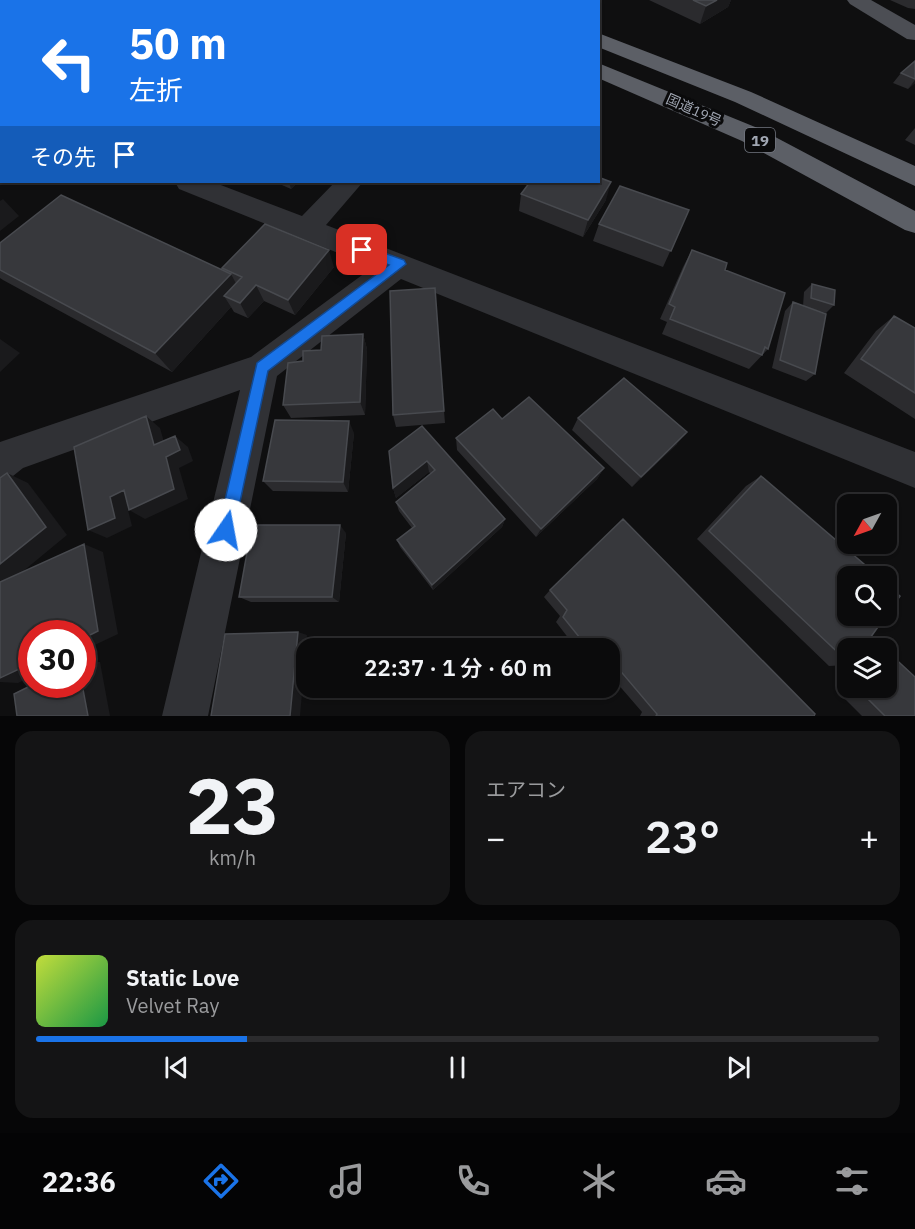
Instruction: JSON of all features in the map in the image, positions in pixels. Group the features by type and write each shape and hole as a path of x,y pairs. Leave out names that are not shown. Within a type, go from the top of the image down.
{"highway":[{"name":"国道19号","path":"600,40 743,97 915,177"},
{"name":"国道19号","path":"600,71 751,135 915,223"}],"main road":[{"path":"857,0 915,34"}],"street":[{"path":"191,183 915,470"},
{"path":"306,229 349,183"},
{"path":"0,465 11,455 262,368 399,264"},
{"path":"185,716 262,368"}],"building":[{"path":"693,0 717,0 706,6"},
{"path":"915,61 915,79 901,73"},
{"path":"600,178 611,182 588,220 521,194 529,183 600,183"},
{"path":"620,186 689,210 671,251 599,224"},
{"path":"61,195 231,274 155,353 0,270 0,243"},
{"path":"265,224 329,250 288,300 256,285 240,303 224,296 242,277 222,268"},
{"path":"692,250 727,263 725,270 785,293 768,349 765,347 762,355 670,319 675,307 669,304"},
{"path":"812,284 835,290 834,305 811,298"},
{"path":"435,288 444,411 393,415 390,291"},
{"path":"793,302 826,314 815,374 780,360"},
{"path":"894,316 915,328 915,393 861,359"},
{"path":"363,334 360,402 283,405 288,363 303,361 303,351 321,350 322,336"},
{"path":"624,378 687,432 641,477 578,418"},
{"path":"529,397 604,468 541,529 456,438 493,409 502,419"},
{"path":"146,416 154,445 175,436 180,450 166,457 174,489 129,510 124,490 110,497 115,518 88,530 74,447"},
{"path":"275,420 349,421 343,482 263,481"},
{"path":"422,426 505,519 432,585 397,540 415,526 396,502 435,470 427,461 393,488 389,451"},
{"path":"7,473 46,527 0,564 0,478"},
{"path":"761,476 837,541 837,554 852,554 866,566 837,566 837,626 879,626 870,638 837,638 837,652 709,531"},
{"path":"623,519 815,714 814,716 656,716 657,714 620,670 620,638 580,638 563,617 567,610 550,590"},
{"path":"252,525 340,525 332,597 239,597"},
{"path":"84,544 98,631 96,632 96,620 18,620 18,670 0,678 0,582"},
{"path":"298,632 290,716 211,716 225,634"},
{"path":"897,660 915,677 915,716 885,716 867,698 897,698"},
{"path":"18,692 18,698 85,698 88,716 17,716 14,694"}],"route":[{"path":"226,530 262,368 399,264 362,250"}]}
